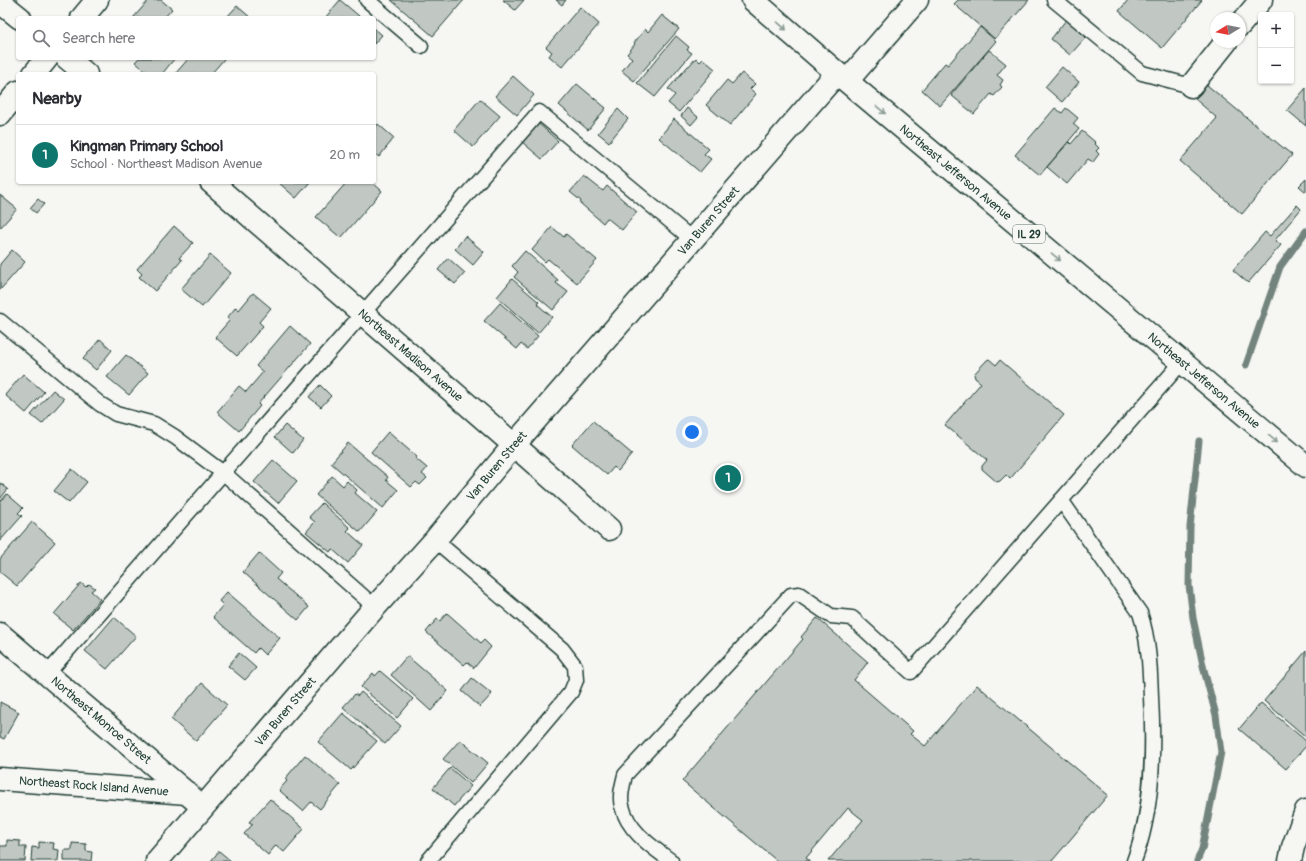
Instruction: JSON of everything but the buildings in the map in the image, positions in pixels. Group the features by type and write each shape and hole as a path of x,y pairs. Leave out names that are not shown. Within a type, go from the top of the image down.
{"street":[{"path":"84,16 97,0"},
{"name":"Northeast Jefferson Avenue","path":"753,0 842,77 1306,466"},
{"name":"Van Buren Street","path":"158,861 375,607 435,540 514,445 692,240 842,77 917,0"},
{"path":"1246,18 1260,0"},
{"path":"0,2 18,16"},
{"path":"1191,86 1221,48"},
{"path":"36,72 45,60"},
{"path":"70,60 84,72"},
{"path":"0,114 16,94"},
{"name":"Northeast Madison Avenue","path":"213,184 609,529"},
{"name":"Northeast Monroe Street","path":"0,634 203,807"},
{"name":"Northeast Rock Island Avenue","path":"0,779 187,793"},
{"path":"1290,861 1293,847 1306,811"}],"lane":[{"path":"367,0 420,46"},
{"path":"1054,0 1142,73 1191,86"},
{"path":"47,674 539,112 692,240"},
{"path":"0,321 100,404 116,414 154,424 175,437 223,474 375,607"},
{"path":"671,861 639,836 628,822 622,805 622,789 625,775 792,596 799,594 831,616 852,618 911,672 1182,362"},
{"path":"1061,500 1140,613 1146,631 1153,733 1144,830 1134,861"},
{"path":"428,861 571,692 576,680 575,666 562,649 435,540"}],"waterway":[{"path":"1246,365 1280,267 1306,231"},
{"path":"1197,861 1202,849 1221,752 1216,715 1204,670 1193,618 1189,585 1190,527 1199,441"}],"place":[{"name":"Kingman Primary School","path":"728,478"}]}
